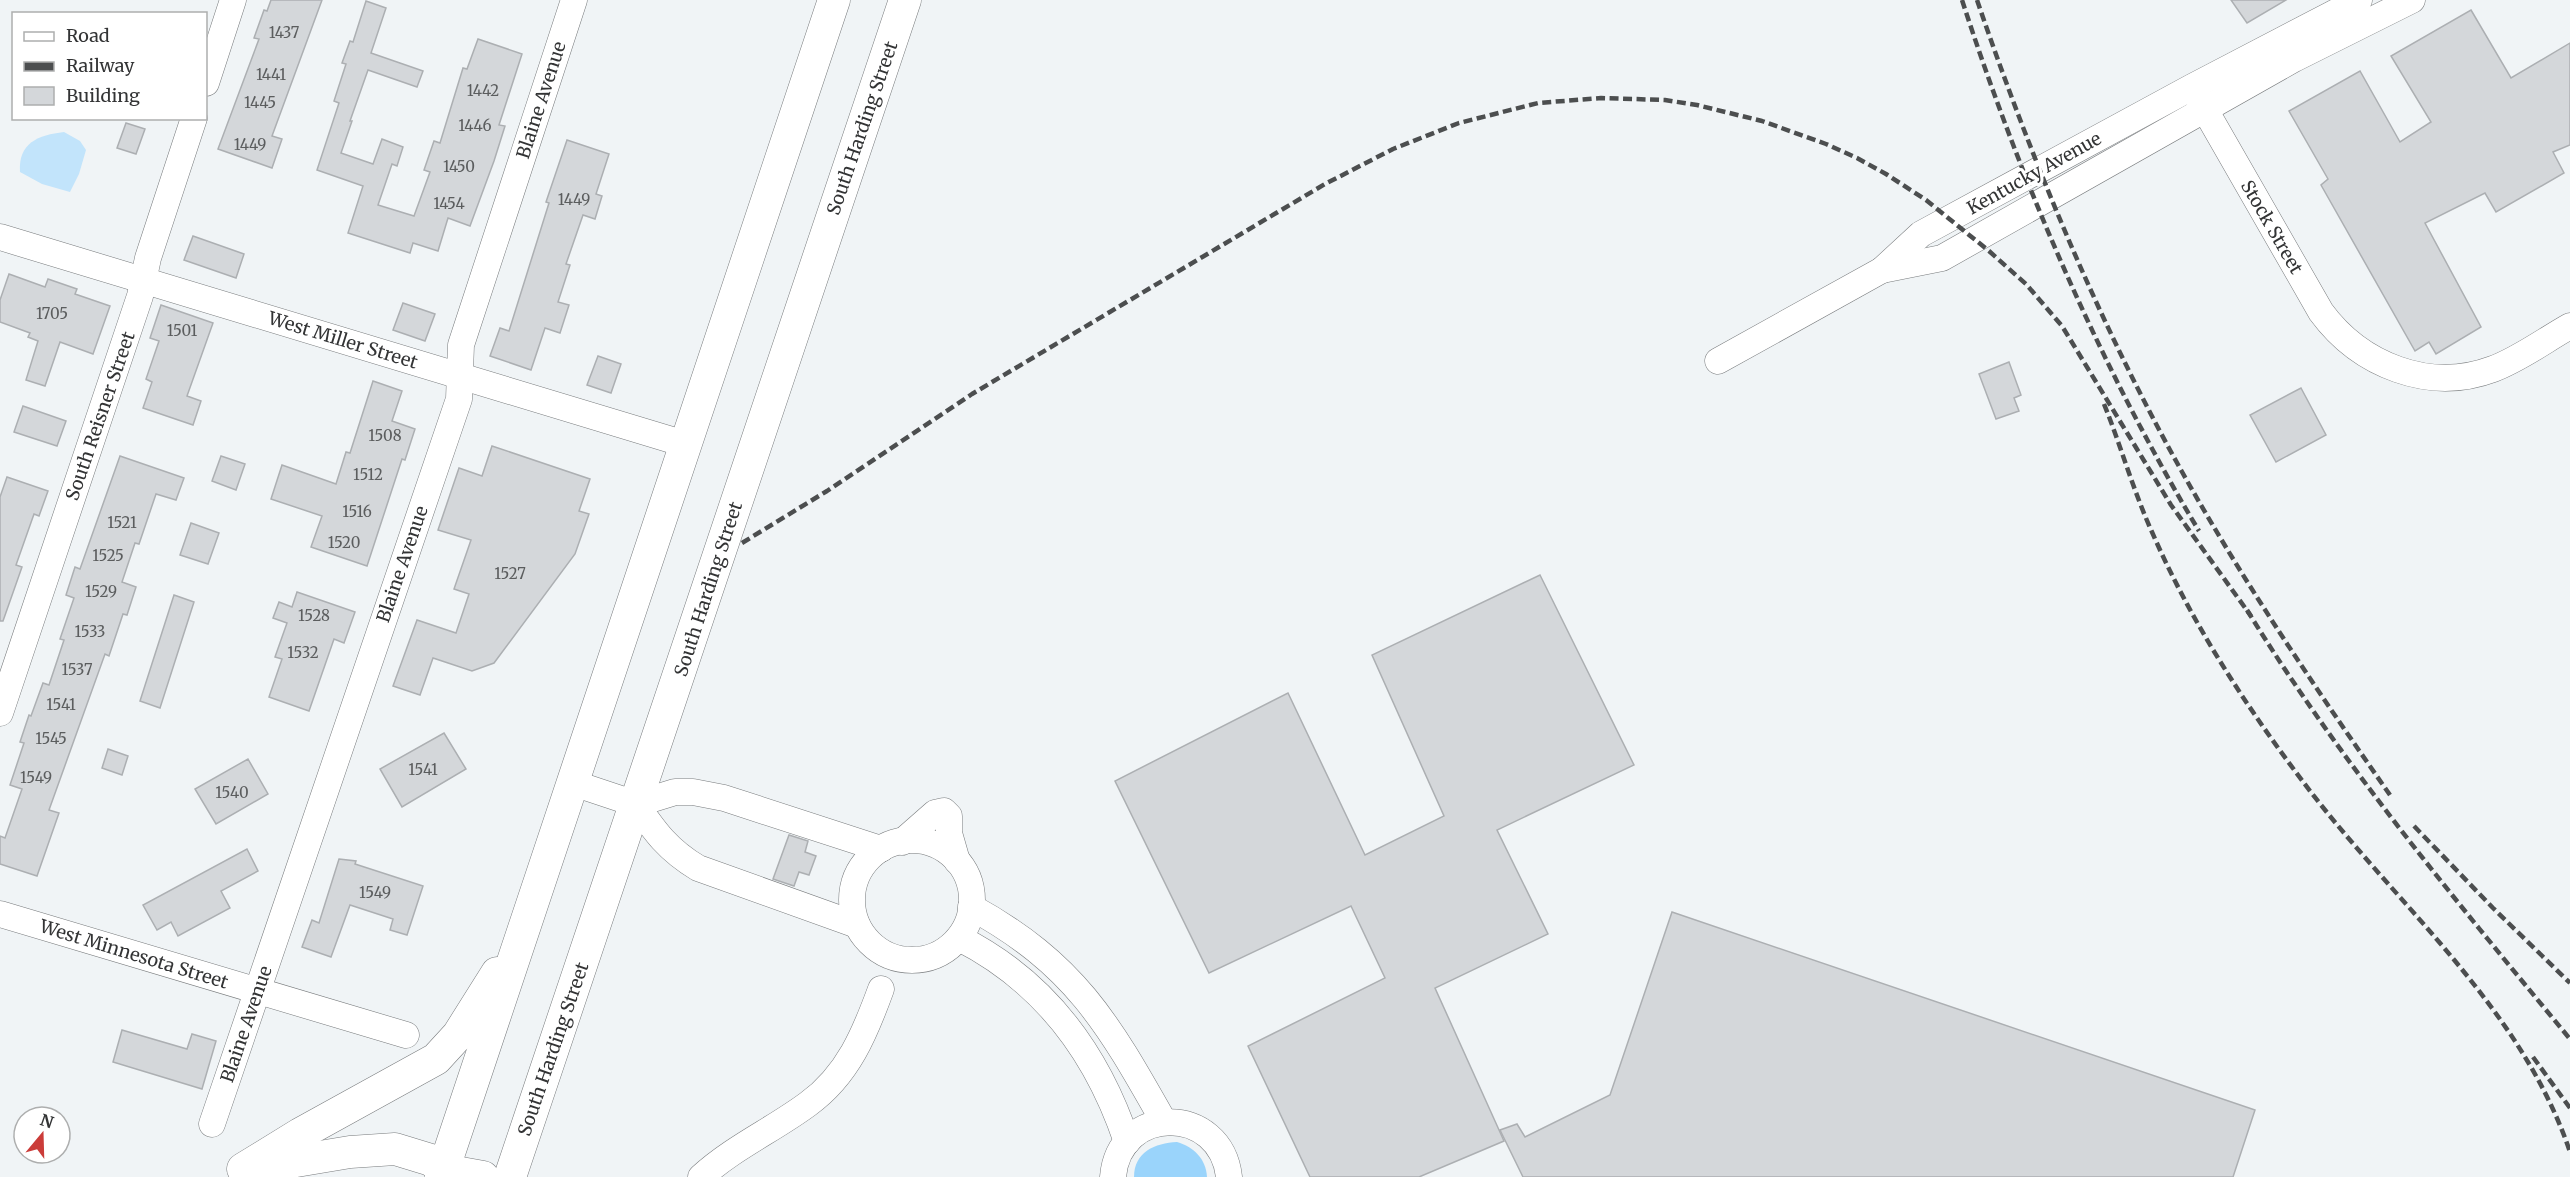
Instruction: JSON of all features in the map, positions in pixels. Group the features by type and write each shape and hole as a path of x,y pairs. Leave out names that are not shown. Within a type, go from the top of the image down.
{"main road":[{"path":"439,1175 525,929 834,0"},
{"name":"South Harding Street","path":"510,1177 905,0"},
{"path":"234,1173 436,1059 458,1035 525,929"},
{"path":"234,1173 350,1152 395,1149 431,1160 439,1175"},
{"path":"439,1175 483,1177"}],"street":[{"path":"207,80 233,0"},
{"name":"Blaine Avenue","path":"212,1124 459,399 461,345 574,0"},
{"name":"Kentucky Avenue","path":"1718,361 1882,270 1921,234 2192,87 2359,0"},
{"path":"1882,270 1942,258 2294,59 2412,0"},
{"name":"Stock Street","path":"2192,87 2321,312 2338,333 2367,356 2386,366 2413,374 2462,376 2500,366 2570,326"},
{"name":"South Reisner Street","path":"0,713 145,280 146,263 193,120"},
{"name":"West Miller Street","path":"0,237 685,444"},
{"path":"573,783 636,804 675,792 714,796 892,845 920,841 947,852 957,861"},
{"path":"636,804 662,841 676,855 698,868 862,932 891,957 919,960 940,954 959,938 968,923 971,907 970,886 957,861 949,833 949,816 944,811 935,813 864,865 855,880 852,897 862,932 875,968 876,983 881,989"},
{"path":"971,907 1039,950 1093,1005 1119,1042 1164,1122"},
{"name":"West Minnesota Street","path":"0,914 406,1035"},
{"path":"959,938 1012,971 1062,1020 1104,1083 1114,1103 1126,1142"},
{"path":"881,989 887,988 919,960"},
{"path":"701,1177 733,1151 809,1104 823,1092 850,1059 861,1041 881,989"},
{"path":"1113,1177 1115,1163 1126,1142 1145,1127 1164,1122 1191,1125 1209,1136 1223,1155 1229,1177"}],"shaded area":[{"path":"64,132 80,141 86,150 79,174 70,192 42,184 20,172 20,162 26,147 38,138"},
{"path":"1177,1142 1189,1147 1202,1159 1207,1177 1134,1177 1138,1161 1147,1150 1161,1144"}],"building":[{"path":"271,0 322,0 272,136 282,139 272,168 218,149 259,39 254,38 264,10 267,11"},
{"path":"2231,0 2286,0 2247,23"},
{"path":"366,1 386,8 371,53 423,71 417,87 368,70 350,121 352,121 341,153 373,164 382,139 403,147 397,166 392,164 378,205 414,216 430,172 424,170 434,141 440,143 463,68 467,69 478,39 522,54 499,125 505,126 470,226 448,218 438,251 413,243 410,253 348,233 363,186 317,170 339,103 334,101 346,64 342,63 350,41 353,42"},
{"path":"2471,10 2511,78 2570,43 2570,145 2553,152 2564,173 2496,212 2485,193 2425,223 2481,327 2436,354 2429,342 2415,351 2321,185 2328,179 2289,111 2360,71 2400,142 2431,122 2391,56"},
{"path":"126,123 145,129 136,154 117,148"},
{"path":"567,140 609,154 596,194 602,196 595,219 583,215 566,264 570,265 558,302 569,305 560,333 545,328 531,370 490,356 500,328 509,331 549,203 546,202"},
{"path":"193,236 244,254 236,278 184,260"},
{"path":"9,274 45,287 48,279 77,289 75,294 110,306 93,354 60,342 45,386 26,380 38,341 28,337 30,333 0,322 0,300"},
{"path":"403,303 435,314 425,341 393,330"},
{"path":"161,305 213,323 187,396 201,401 193,425 143,408 152,382 146,379 159,341 150,338"},
{"path":"598,356 621,364 611,393 587,385"},
{"path":"2009,362 2021,395 2014,398 2019,411 1996,419 1979,374"},
{"path":"373,381 402,391 392,421 415,429 405,460 402,459 367,566 311,547 322,516 271,499 282,465 336,484 346,452 350,453"},
{"path":"2301,388 2326,435 2276,462 2250,415"},
{"path":"23,406 66,421 57,446 14,432"},
{"path":"492,446 590,479 579,511 589,514 575,554 494,663 472,671 433,658 420,695 393,686 417,620 456,633 469,594 454,589 471,540 438,530 459,468 482,476"},
{"path":"120,456 184,478 176,500 156,494 139,544 135,543 122,582 136,587 127,615 123,614 109,656 105,654 49,810 59,813 37,876 0,864 0,836 5,838 22,789 10,785 24,743 20,742 29,715 31,716 43,683 49,685 64,640 60,639 74,598 66,595 75,567 80,569"},
{"path":"221,456 245,464 236,490 212,481"},
{"path":"7,477 48,491 39,516 34,514 16,565 22,567 3,621 0,621 0,497"},
{"path":"191,523 219,533 208,564 180,555"},
{"path":"1540,575 1634,765 1497,830 1548,934 1435,988 1504,1141 1419,1177 1310,1177 1248,1046 1385,978 1351,906 1209,973 1115,781 1288,693 1365,855 1444,816 1372,655"},
{"path":"297,592 355,612 344,643 334,639 309,711 269,697 282,659 275,657 287,623 273,618 279,602 292,607"},
{"path":"174,595 194,602 160,708 140,701"},
{"path":"444,733 466,769 402,807 380,769"},
{"path":"108,749 128,756 122,775 102,768"},
{"path":"248,759 268,794 216,824 195,789"},
{"path":"789,835 808,841 805,852 816,856 809,875 799,872 794,886 773,879"},
{"path":"247,849 258,871 221,891 230,908 178,936 171,922 157,930 143,905"},
{"path":"339,859 356,861 355,864 423,886 407,935 390,930 393,919 350,905 331,957 302,947 312,920 319,923"},
{"path":"1672,912 2255,1110 2233,1177 1523,1177 1500,1130 1517,1124 1525,1137 1610,1095"},
{"path":"122,1030 187,1049 192,1034 216,1041 202,1089 113,1062"}],"railway":[{"path":"1962,0 2010,137 2066,272 2128,404 2199,531"},
{"path":"1977,0 2020,120 2068,240 2151,414 2205,512 2255,595 2390,795"},
{"path":"742,543 827,491 972,394 1325,184 1393,149 1459,123 1538,103 1601,98 1665,100 1697,105 1762,121 1857,158 1926,200 1989,251 2026,284 2062,326 2171,505 2251,616"},
{"path":"2104,404 2152,532 2184,598 2220,662 2304,783 2488,1003 2520,1050 2548,1099 2570,1152"},
{"path":"2247,610 2283,667 2360,777 2442,883 2570,1039"},
{"path":"2414,826 2570,983"},
{"path":"2533,1057 2570,1108"}]}
